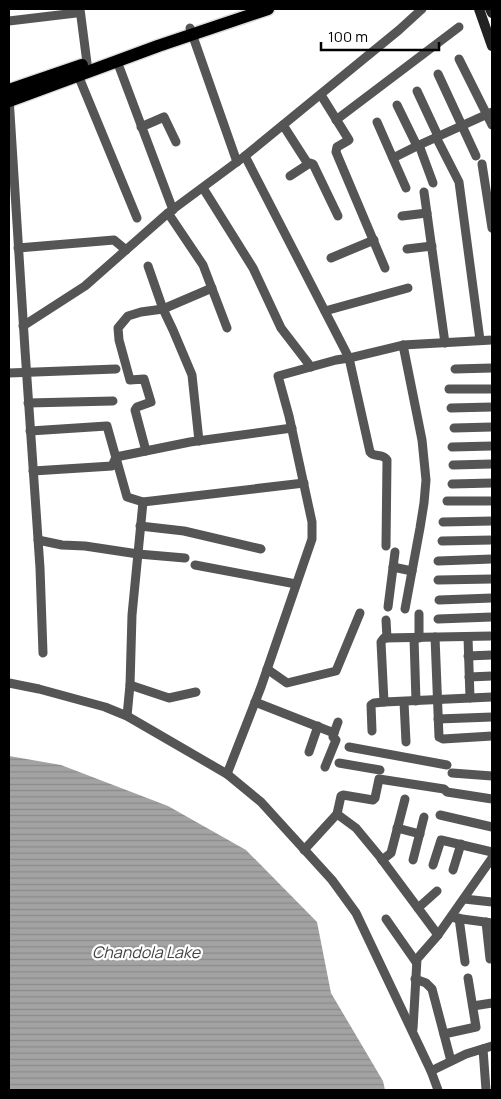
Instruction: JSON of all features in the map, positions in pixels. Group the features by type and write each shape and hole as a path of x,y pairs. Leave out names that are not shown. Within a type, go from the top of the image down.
{"main road":[{"path":"9,93 78,75 245,9"},
{"path":"9,93 87,63 268,9"}],"street":[{"path":"23,326 85,286 170,212 238,162 321,95 422,9"},
{"path":"479,9 492,46"},
{"path":"490,9 492,14"},
{"path":"9,21 78,11 87,63"},
{"path":"336,120 459,26"},
{"path":"191,31 238,162"},
{"path":"459,59 490,113 492,125"},
{"path":"116,61 170,212 203,264 227,328"},
{"path":"438,74 476,156"},
{"path":"78,75 137,218"},
{"path":"418,91 437,137 459,182 480,340"},
{"path":"9,93 40,568 43,653"},
{"path":"321,95 349,140 337,147 336,152 386,268"},
{"path":"398,105 418,145 433,183"},
{"path":"393,158 490,113"},
{"path":"141,127 164,117 176,142"},
{"path":"377,122 406,188"},
{"path":"282,125 308,164"},
{"path":"245,156 349,358 370,452 387,460 386,546"},
{"path":"290,176 308,164 313,164 338,216"},
{"path":"482,164 492,228"},
{"path":"203,188 253,268 281,328 311,367"},
{"path":"424,192 445,342"},
{"path":"402,216 427,213"},
{"path":"18,248 114,240 126,250"},
{"path":"331,258 374,240"},
{"path":"408,249 432,246"},
{"path":"148,266 162,309 192,375 199,441"},
{"path":"146,451 135,410 137,406 151,402 144,379 130,380 119,340 118,328 128,316 162,309 212,288"},
{"path":"325,311 408,288"},
{"path":"227,774 267,669 312,539 312,522 304,483 278,376 336,360 403,345 492,340"},
{"path":"403,345 422,440 426,472 424,503 405,609"},
{"path":"455,369 492,368"},
{"path":"9,373 116,369"},
{"path":"449,389 492,389"},
{"path":"28,403 112,401"},
{"path":"450,408 492,407"},
{"path":"30,431 107,426 127,497 143,502 304,483"},
{"path":"454,428 492,426"},
{"path":"116,457 199,441 292,428"},
{"path":"452,447 492,446"},
{"path":"33,471 112,466 116,457"},
{"path":"453,465 492,464"},
{"path":"452,484 492,483"},
{"path":"127,716 132,615 143,502"},
{"path":"447,502 492,502"},
{"path":"443,522 492,521"},
{"path":"140,526 184,531 261,549"},
{"path":"38,540 62,545 185,558"},
{"path":"442,541 492,540"},
{"path":"388,607 396,552"},
{"path":"438,561 492,559"},
{"path":"195,565 296,584"},
{"path":"393,567 412,571"},
{"path":"438,580 492,579"},
{"path":"439,600 492,598"},
{"path":"267,669 287,683 336,671 360,613"},
{"path":"416,701 419,614"},
{"path":"438,619 492,617"},
{"path":"386,620 387,638"},
{"path":"384,702 381,642 383,639 492,636"},
{"path":"435,637 439,738 492,736"},
{"path":"468,637 470,698"},
{"path":"468,656 492,655"},
{"path":"469,677 492,676"},
{"path":"9,683 105,707 127,716 227,774 261,802 332,880 356,913 431,1071 438,1090"},
{"path":"130,685 169,698 196,692"},
{"path":"372,731 371,705 374,703 492,697"},
{"path":"255,702 334,733"},
{"path":"404,702 406,742"},
{"path":"438,719 492,717"},
{"path":"325,767 336,740 333,737 338,722"},
{"path":"309,752 318,726"},
{"path":"349,747 492,776"},
{"path":"304,850 337,814 341,796 373,800 375,798 384,754"},
{"path":"339,763 444,789 448,792 492,799"},
{"path":"382,860 391,853 405,799"},
{"path":"337,814 356,828 438,935"},
{"path":"440,815 492,827"},
{"path":"413,860 424,817"},
{"path":"397,828 420,834"},
{"path":"433,865 441,840 492,852"},
{"path":"453,870 461,844"},
{"path":"412,1032 417,959 455,918 464,899 492,858"},
{"path":"418,908 437,890"},
{"path":"464,899 492,902"},
{"path":"455,918 489,923 490,960"},
{"path":"455,918 465,962"},
{"path":"386,919 416,962"},
{"path":"444,1034 475,1028 476,1026 468,978"},
{"path":"415,979 426,983 432,989 451,1061"},
{"path":"473,1006 492,1003"},
{"path":"431,1071 466,1054 488,1047 486,1090"}],"water":[{"name":"Chandola Lake","path":"9,756 61,765 168,806 246,850 317,922 331,993 383,1081 385,1090 9,1090"}]}
